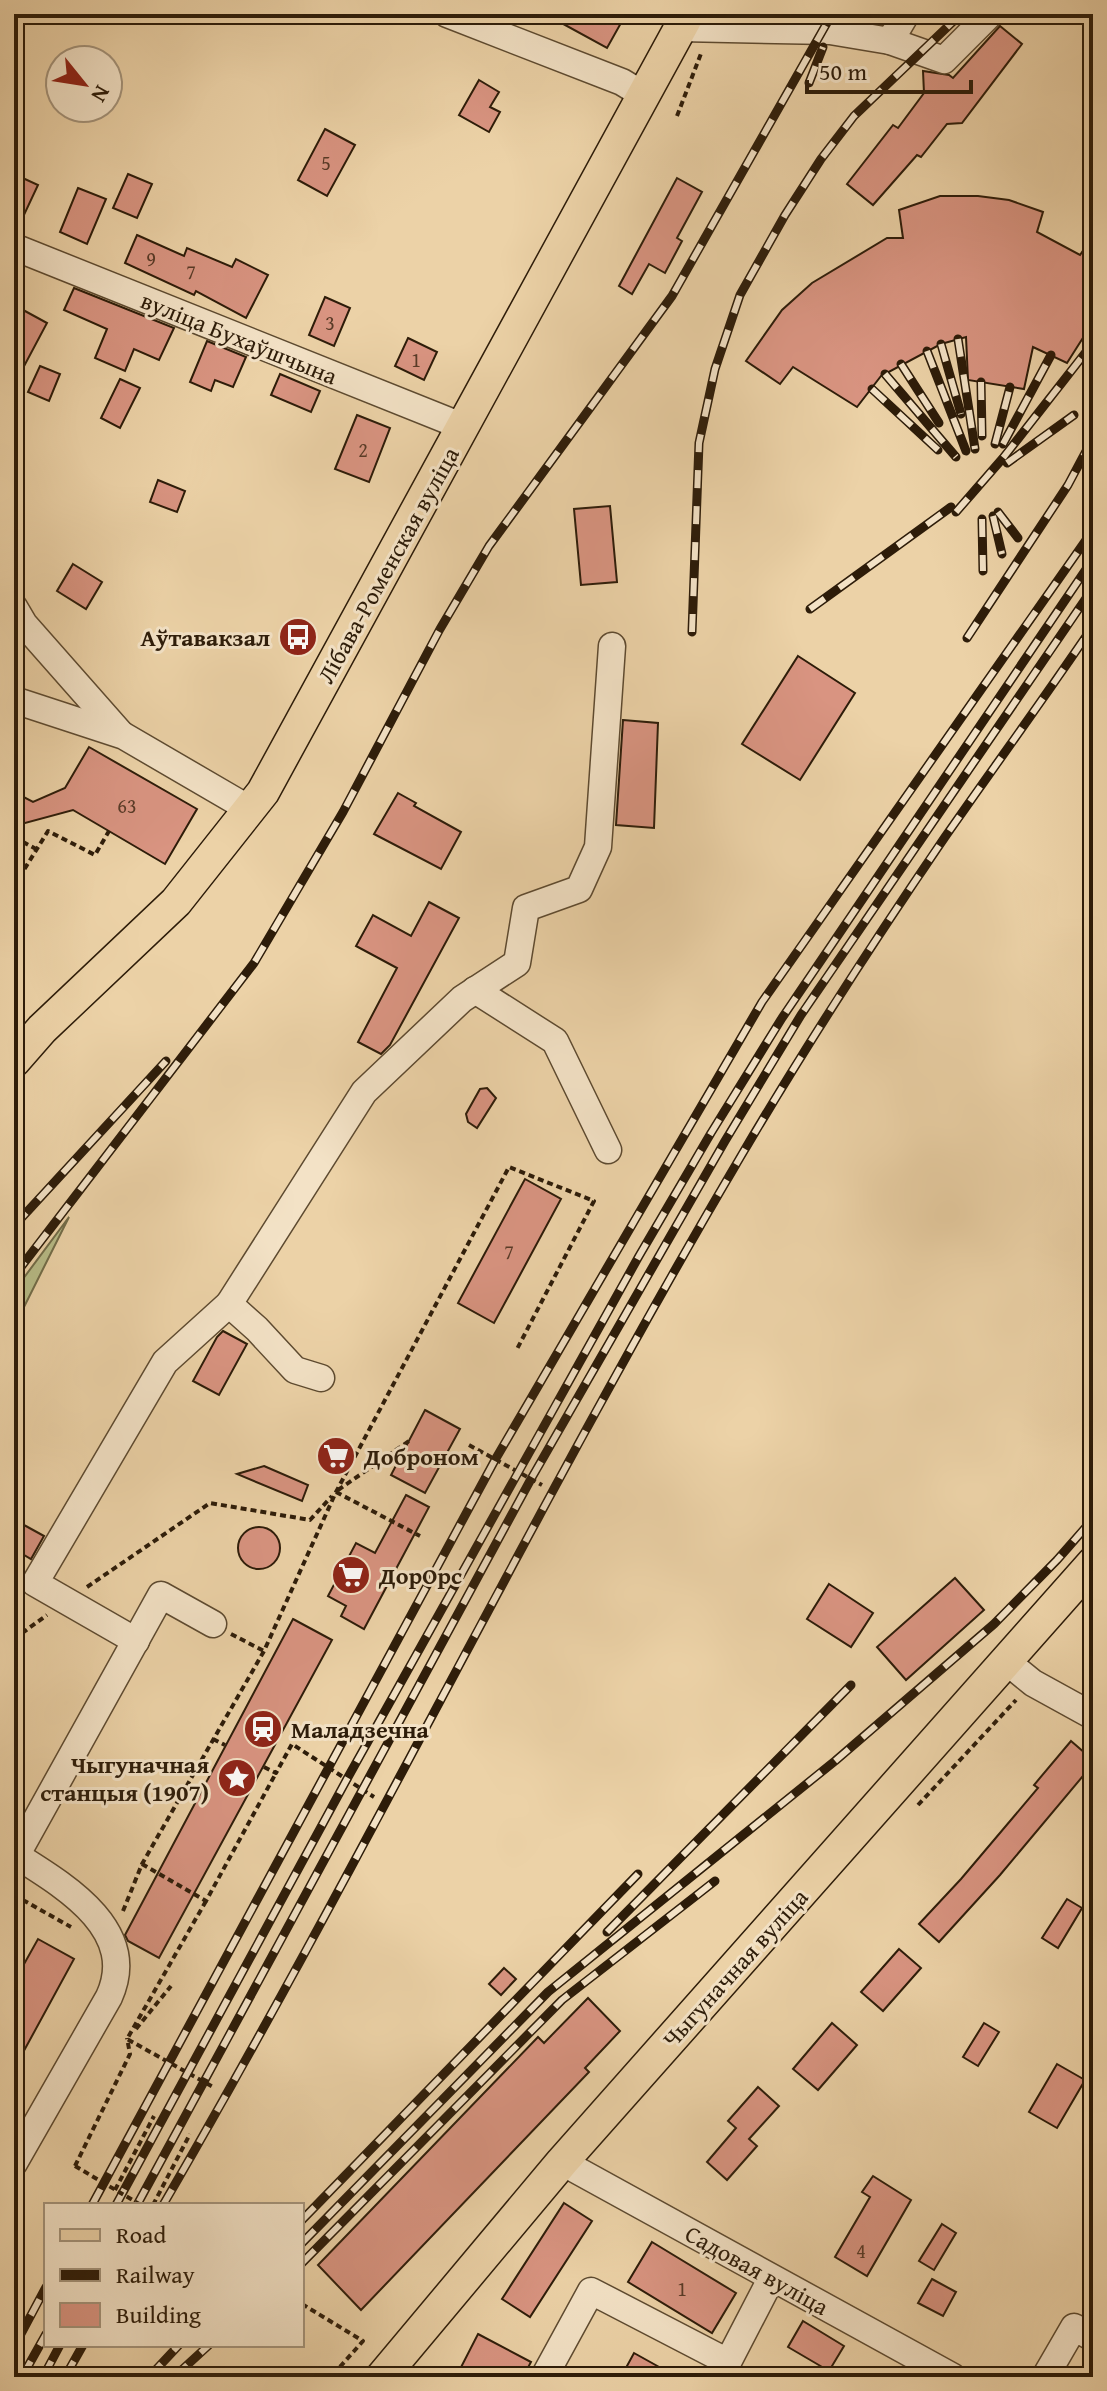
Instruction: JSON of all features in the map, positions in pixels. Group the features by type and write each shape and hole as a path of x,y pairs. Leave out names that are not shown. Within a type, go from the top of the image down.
{"main road":[{"name":"Лібава-Роменская вуліца","path":"14,1061 42,1029 176,902 263,792 645,96 693,24"},
{"name":"Чыгуначная вуліца","path":"390,2375 562,2162 1093,1563"}],"street":[{"path":"447,14 622,82 645,96"},
{"path":"890,41 906,14"},
{"path":"693,24 830,31 890,41 944,60 990,14"},
{"name":"вуліца Бухаўшчына","path":"14,247 464,427"},
{"path":"14,607 24,624 124,736"},
{"path":"136,1641 35,1583 165,1362 229,1304 364,1092 462,999 517,963 526,908 579,889 598,847 612,646"},
{"path":"14,700 124,736 251,810"},
{"path":"475,990 555,1041 608,1150"},
{"path":"229,1304 295,1370 321,1378"},
{"path":"14,2163 109,1997 118,1965 108,1932 96,1917 56,1881 15,1855 161,1595 213,1624"},
{"path":"1006,1661 1033,1683 1093,1716"},
{"name":"Садовая вуліца","path":"562,2162 953,2377"},
{"path":"544,2377 591,2291 728,2362 771,2279"},
{"path":"1045,2377 1074,2327 1093,2338"}],"path":[{"path":"677,116 693,24"},
{"path":"14,886 48,831 95,855 109,831"},
{"path":"14,837 36,849"},
{"path":"123,1911 142,1864 264,1651 336,1492 509,1167 594,1201 516,1351"},
{"path":"14,1639 210,1503 310,1520 336,1492 409,1441"},
{"path":"469,1445 542,1485"},
{"path":"336,1492 420,1536"},
{"path":"213,1624 264,1651"},
{"path":"213,1739 225,1745"},
{"path":"138,2203 75,2166 130,2054 127,2039 292,1744 374,1797"},
{"path":"264,1767 276,1773"},
{"path":"142,1864 206,1901"},
{"path":"14,1895 78,1932"},
{"path":"127,2039 171,1986"},
{"path":"127,2039 215,2088"},
{"path":"115,2190 154,2116"},
{"path":"154,2203 190,2134"},
{"path":"304,2305 363,2341 331,2377"}],"green space":[{"path":"69,1217 14,1327 14,1291"}],"building":[{"path":"545,14 626,14 607,48"},
{"path":"1000,26 1022,44 962,123 947,124 921,157 917,155 873,205 847,184 893,125 898,128 924,93 923,71 953,78"},
{"path":"479,80 499,92 490,107 500,112 489,132 459,115"},
{"path":"325,129 355,145 327,196 298,180"},
{"path":"14,174 38,185 16,232 14,231"},
{"path":"128,174 152,184 137,218 113,208"},
{"path":"677,178 702,192 677,238 682,241 665,273 649,264 632,294 619,286"},
{"path":"78,188 106,199 87,244 60,232"},
{"path":"940,196 1009,200 1043,212 1037,232 1080,255 1093,236 1093,322 1067,363 1033,347 1024,389 968,380 966,337 941,344 881,376 857,407 793,367 780,384 746,361 782,310 812,283 887,238 903,238 899,210"},
{"path":"137,235 184,256 187,248 232,267 236,259 268,275 246,318 196,291 194,295 125,263"},
{"path":"74,288 174,328 159,360 134,349 125,371 95,358 107,329 64,310"},
{"path":"325,297 350,308 334,346 309,335"},
{"path":"14,305 47,323 14,385"},
{"path":"408,338 437,352 424,380 395,366"},
{"path":"207,341 246,357 233,387 215,380 211,391 190,382"},
{"path":"40,366 60,374 49,401 28,392"},
{"path":"280,374 320,391 311,412 271,395"},
{"path":"120,379 140,388 120,428 101,418"},
{"path":"357,415 390,428 369,482 335,469"},
{"path":"158,480 185,491 177,512 150,502"},
{"path":"610,506 617,582 581,585 574,509"},
{"path":"73,564 102,582 86,609 57,591"},
{"path":"798,656 855,693 800,780 742,744"},
{"path":"623,720 658,723 654,828 616,825"},
{"path":"89,747 197,809 165,864 73,810 14,826 14,792 33,802 65,788"},
{"path":"398,793 416,803 414,806 461,832 441,869 374,834"},
{"path":"429,902 459,918 390,1045 381,1054 358,1042 397,968 356,946 373,915 411,936"},
{"path":"487,1088 496,1098 477,1128 468,1122 466,1114 480,1089"},
{"path":"525,1179 561,1199 494,1323 458,1303"},
{"path":"223,1331 247,1344 219,1395 193,1381"},
{"path":"425,1410 460,1429 425,1493 391,1475"},
{"path":"264,1466 308,1485 302,1501 237,1474"},
{"path":"406,1495 429,1507 364,1629 341,1616 346,1606 328,1596 356,1543 375,1553"},
{"path":"24,1525 44,1536 31,1559 14,1549"},
{"path":"259,1527 274,1533 280,1548 274,1563 259,1569 244,1563 238,1548 244,1533"},
{"path":"955,1578 984,1610 906,1680 877,1647"},
{"path":"829,1584 873,1613 851,1647 807,1619"},
{"path":"293,1619 332,1640 159,1958 128,1941 125,1935"},
{"path":"1071,1741 1093,1760 1093,1764 939,1942 919,1924 1038,1788 1034,1785"},
{"path":"1067,1899 1082,1908 1058,1948 1042,1938"},
{"path":"38,1939 74,1959 14,2069 14,1982"},
{"path":"899,1949 921,1968 883,2011 861,1992"},
{"path":"504,1968 516,1979 501,1995 489,1984"},
{"path":"588,1998 620,2031 585,2068 589,2072 361,2310 318,2265 538,2037 544,2043"},
{"path":"832,2023 857,2045 818,2090 793,2069"},
{"path":"984,2023 999,2032 978,2066 963,2057"},
{"path":"1057,2064 1085,2080 1057,2128 1029,2112"},
{"path":"758,2087 779,2106 749,2139 757,2146 727,2180 707,2162 736,2128 728,2121"},
{"path":"873,2176 911,2200 867,2276 835,2257 870,2197 862,2192"},
{"path":"564,2203 592,2221 530,2317 502,2299"},
{"path":"942,2224 956,2233 934,2270 919,2261"},
{"path":"652,2242 736,2293 712,2333 628,2282"},
{"path":"932,2279 956,2292 943,2316 918,2303"},
{"path":"803,2321 844,2346 829,2371 788,2347"},
{"path":"478,2334 531,2362 523,2377 456,2377"},
{"path":"634,2353 677,2377 621,2377"}],"railway":[{"path":"14,1276 254,963 343,812 440,629 489,546 672,296 832,14"},
{"path":"692,632 699,443 715,369 740,295 785,215 821,159 854,116 961,14"},
{"path":"809,83 823,47"},
{"path":"958,339 975,449"},
{"path":"956,512 1003,458 1093,343"},
{"path":"941,344 961,414"},
{"path":"927,351 966,451"},
{"path":"1003,444 1051,355"},
{"path":"901,364 939,423"},
{"path":"885,374 956,457"},
{"path":"981,382 982,436"},
{"path":"995,444 1010,387"},
{"path":"872,389 938,450"},
{"path":"1007,463 1074,415"},
{"path":"967,638 1068,485 1093,438"},
{"path":"810,609 951,507"},
{"path":"998,512 1018,538"},
{"path":"993,516 1002,554"},
{"path":"982,519 983,571"},
{"path":"93,2203 495,1460 762,1002 1093,530"},
{"path":"117,2203 347,1779 711,1133 782,1018 1093,559"},
{"path":"138,2203 531,1479 725,1141 801,1015 1093,588"},
{"path":"164,2203 310,1944 593,1417 741,1156 892,915 1093,626"},
{"path":"14,1226 166,1061"},
{"path":"304,2241 548,1992 835,1761 994,1624 1093,1519"},
{"path":"607,1932 851,1685"},
{"path":"304,2218 638,1874"},
{"path":"304,2261 562,2000 715,1881"},
{"path":"14,2347 44,2291"},
{"path":"22,2377 44,2338"},
{"path":"43,2377 59,2347"},
{"path":"65,2377 82,2347"},
{"path":"149,2377 177,2347"},
{"path":"174,2377 207,2347"}],"place":[{"name":"Аўтавакзал","path":"298,637"},
{"name":"Доброном","path":"336,1456"},
{"name":"ДорОрс","path":"351,1575"},
{"name":"Маладзечна","path":"263,1729"},
{"name":"Чыгуначная станцыя (1907)","path":"237,1778"}]}
